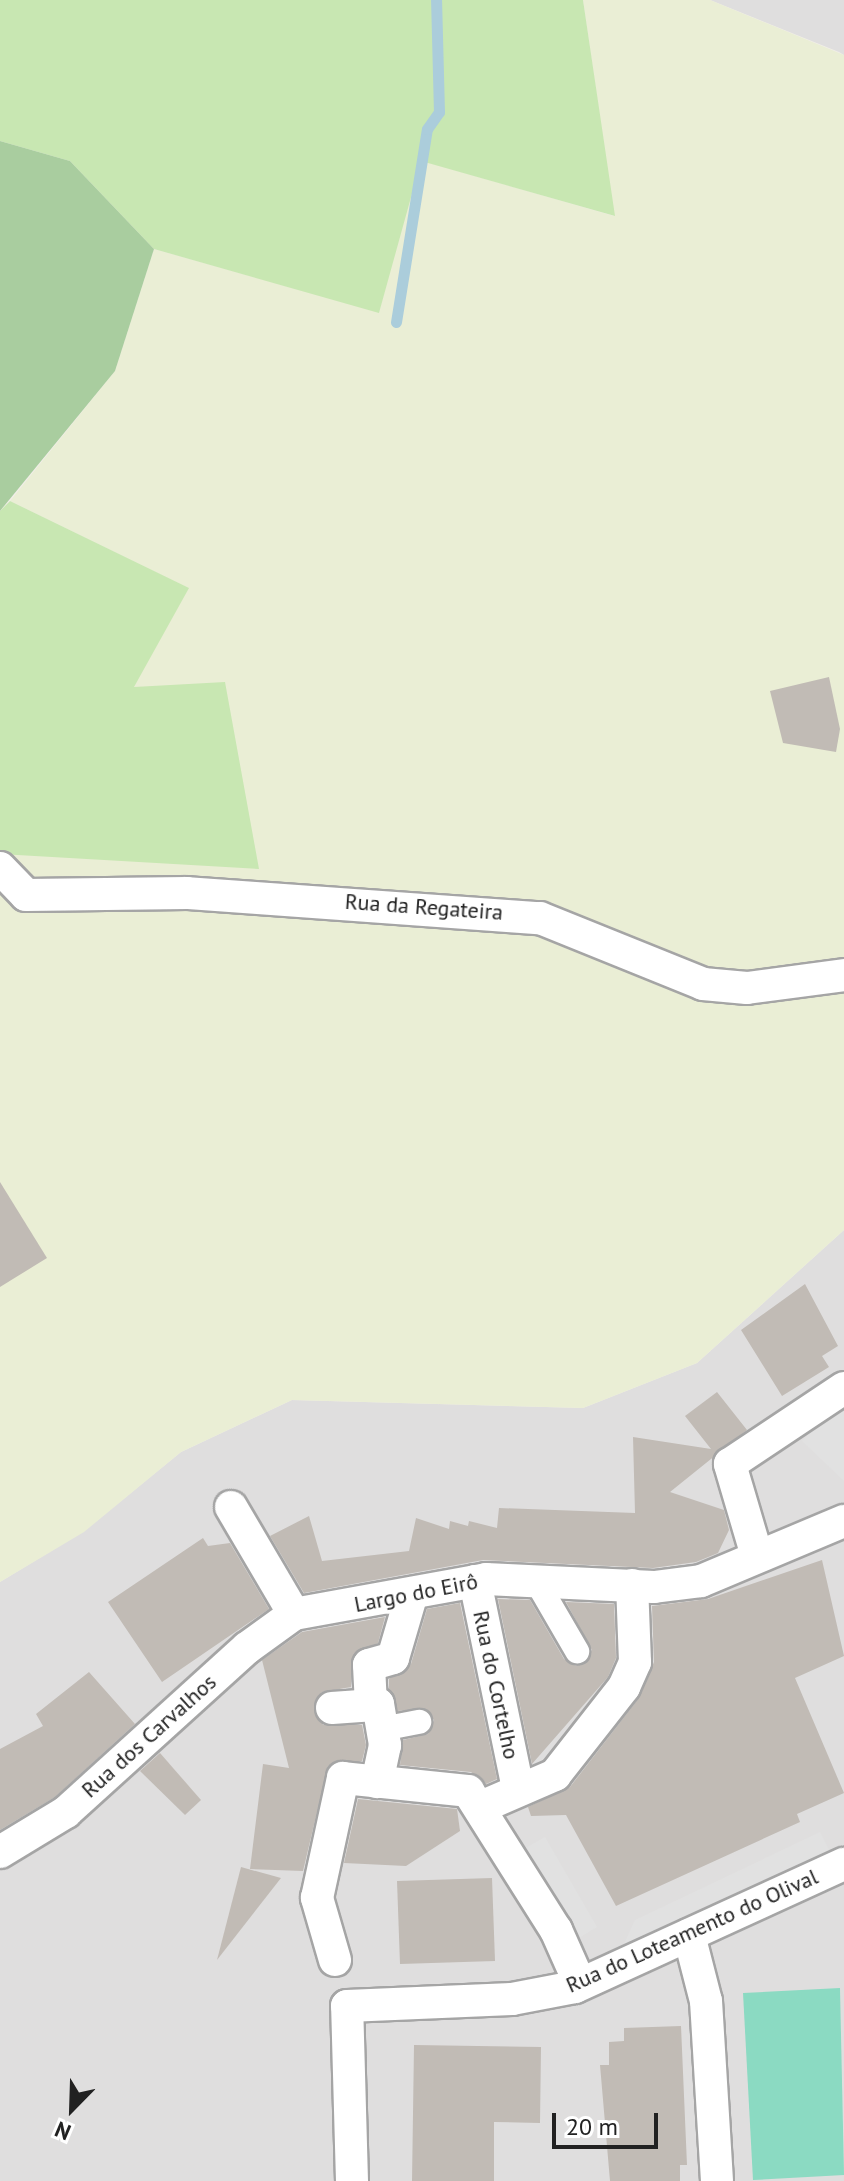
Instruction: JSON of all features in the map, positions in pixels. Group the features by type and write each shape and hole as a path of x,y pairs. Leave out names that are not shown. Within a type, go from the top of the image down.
{"street":[{"name":"Rua da Regateira","path":"0,868 26,895 187,893 495,910 540,918 703,984 747,988 844,975"},
{"path":"757,1556 730,1464 844,1388"},
{"path":"231,1507 294,1614"},
{"name":"Largo do Eirô","path":"294,1614 411,1597 475,1581 632,1585 701,1581 844,1521"},
{"name":"Rua do Cortelho","path":"475,1581 518,1788"},
{"path":"538,1584 577,1651"},
{"path":"481,1807 518,1788 555,1775 632,1673 632,1585"},
{"path":"385,1783 369,1665 393,1658 411,1597"},
{"name":"Rua dos Carvalhos","path":"0,1852 66,1812 247,1648 294,1614"},
{"path":"332,1708 419,1722"},
{"path":"335,1960 317,1898 319,1861 343,1778 468,1791 481,1807 580,1984"},
{"name":"Rua do Loteamento do Olival","path":"352,2181 347,2006 512,1999 580,1984 844,1864"},
{"path":"689,1935 706,2001 717,2181"}],"shaded area":[{"path":"710,0 844,0 844,55 839,52"},
{"path":"844,1230 844,2181 0,2181 0,1582 84,1531 181,1452 292,1400 583,1408 697,1363"},
{"path":"837,1405 844,1412 844,1481 802,1441"},
{"path":"820,1832 831,1854 619,1955 635,1920"},
{"path":"545,1837 597,1927 574,1941 522,1850"}],"green space":[{"path":"0,0 583,0 615,216 421,161 379,313 154,249 70,161 0,141"},
{"path":"583,0 710,0 844,55 844,1230 697,1363 583,1408 292,1400 181,1452 84,1532 0,1582 0,854 133,687 188,588 10,501 115,371 154,249 379,312 420,160 614,216"},
{"path":"0,141 70,161 154,249 115,371 0,511"},
{"path":"10,501 189,588 134,687 225,682 259,869 0,854 0,511"},
{"path":"840,1988 844,2175 753,2180 743,1993"}],"building":[{"path":"829,677 840,729 836,752 783,743 770,691"},
{"path":"0,1182 47,1258 0,1287"},
{"path":"805,1284 838,1346 822,1356 829,1367 782,1396 741,1330"},
{"path":"717,1392 747,1430 670,1492 724,1510 729,1530 718,1553 696,1562 653,1568 483,1560 304,1593 270,1536 309,1516 322,1561 409,1551 416,1518 449,1529 450,1521 468,1526 469,1521 497,1528 499,1508 635,1513 633,1437 711,1449 685,1416"},
{"path":"203,1538 208,1546 230,1543 269,1609 162,1682 108,1602"},
{"path":"822,1560 844,1656 795,1678 844,1793 797,1814 800,1822 616,1906 566,1815 531,1816 528,1807 570,1787 639,1698 654,1662 652,1606 708,1599"},
{"path":"498,1599 530,1600 564,1659 576,1666 592,1650 566,1602 614,1604 616,1658 608,1677 532,1764"},
{"path":"460,1603 497,1779 486,1784 471,1772 400,1765 403,1740 428,1734 434,1720 423,1708 398,1711 389,1689 389,1679 411,1664 427,1609"},
{"path":"385,1617 378,1643 352,1657 351,1687 322,1692 315,1701 323,1725 362,1725 366,1745 362,1761 328,1766 303,1871 250,1869 263,1764 289,1768 262,1660 302,1632"},
{"path":"89,1672 135,1724 55,1797 0,1830 0,1749 43,1726 36,1714"},
{"path":"160,1753 201,1800 185,1815 140,1771"},
{"path":"358,1799 457,1809 460,1831 406,1866 344,1863"},
{"path":"241,1867 281,1878 217,1960"},
{"path":"492,1878 495,1961 400,1964 397,1881"},
{"path":"681,2026 687,2165 680,2165 680,2181 610,2181 600,2065 609,2065 609,2042 624,2041 624,2028"},
{"path":"414,2045 541,2047 540,2123 494,2122 494,2181 412,2181"}],"waterway":[{"path":"396,322 427,129 439,112 436,0"}]}
